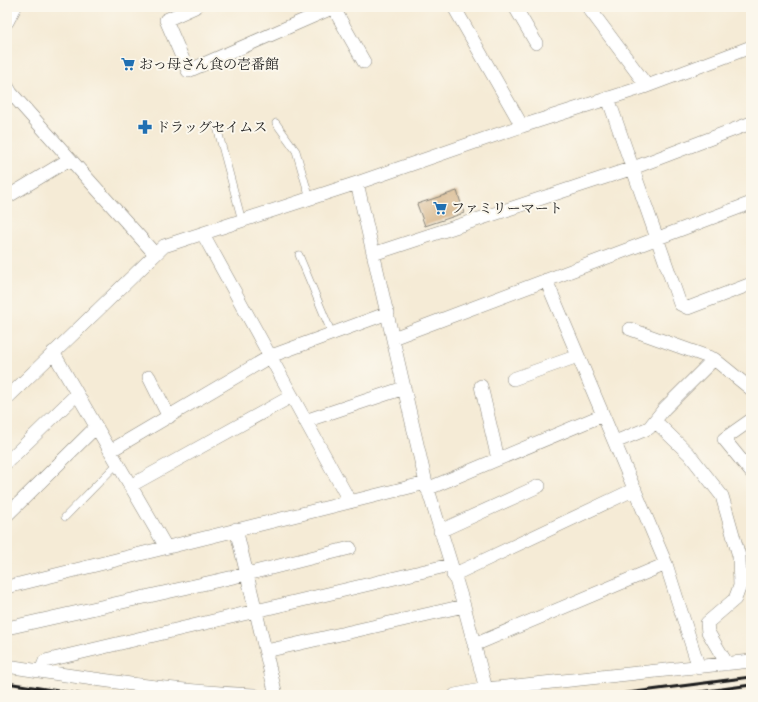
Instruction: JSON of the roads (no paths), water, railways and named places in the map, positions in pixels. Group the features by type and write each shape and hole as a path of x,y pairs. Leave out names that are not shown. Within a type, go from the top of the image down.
{"street":[{"path":"194,7 166,20 188,72 333,7 364,62"},
{"path":"454,7 522,126"},
{"path":"515,7 536,43"},
{"path":"588,7 647,86"},
{"path":"7,398 164,246 310,199 522,126 647,86 751,47"},
{"path":"7,86 11,93 155,254"},
{"path":"608,98 680,304 688,308 751,284"},
{"path":"373,254 633,168 751,123"},
{"path":"7,197 70,159"},
{"path":"357,183 388,313 426,486 464,606 486,689"},
{"path":"393,338 751,203"},
{"path":"203,234 350,502"},
{"path":"546,280 666,564 700,668"},
{"path":"110,451 271,356 388,313"},
{"path":"630,329 714,359 751,390"},
{"path":"53,352 166,547"},
{"path":"513,379 578,356"},
{"path":"615,442 649,428 664,409 714,359"},
{"path":"148,377 169,417"},
{"path":"481,386 498,459"},
{"path":"305,421 404,388"},
{"path":"7,462 77,394"},
{"path":"130,486 292,396"},
{"path":"7,587 236,529 426,486 498,459 603,415"},
{"path":"751,420 724,439 751,472"},
{"path":"655,421 689,454 722,496 739,556 740,586 734,599 707,623 708,632 727,664"},
{"path":"7,515 96,426"},
{"path":"440,531 539,486"},
{"path":"41,672 45,661 256,612 452,570 634,489"},
{"path":"236,529 276,695"},
{"path":"7,628 247,574 350,548"},
{"path":"474,645 666,564"},
{"path":"266,651 464,606"},
{"path":"455,695 486,689 700,668 751,661"},
{"path":"7,666 41,672 192,692 254,695"}],"lane":[{"path":"276,123 296,151 310,199"},
{"path":"217,127 242,221"},
{"path":"299,255 332,334"},
{"path":"65,517 117,464"}],"railway":[{"path":"612,695 751,677"},
{"path":"7,683 84,695"},
{"path":"678,695 751,685"},
{"path":"7,692 30,695"}],"place":[{"name":"おっ母さん食の壱番館","path":"128,64"},
{"name":"ドラッグセイムス","path":"145,127"},
{"name":"ファミリーマート","path":"440,208"}]}
